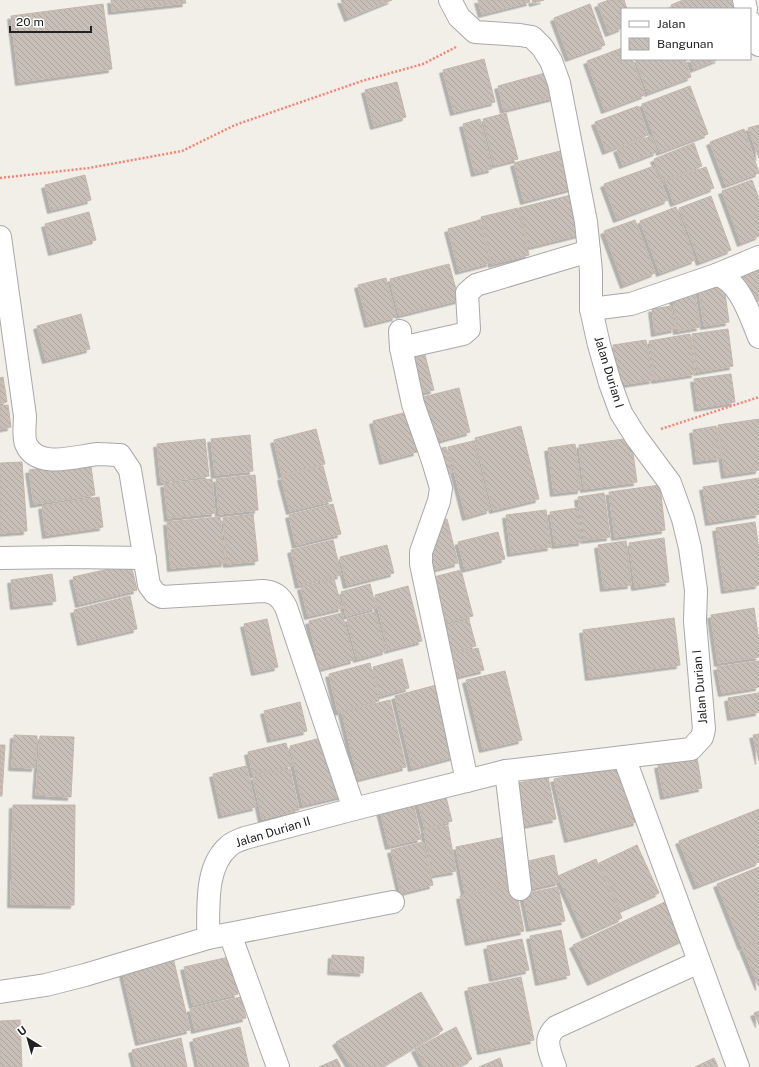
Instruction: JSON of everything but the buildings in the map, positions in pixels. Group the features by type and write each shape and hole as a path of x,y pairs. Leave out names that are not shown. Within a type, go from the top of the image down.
{"street":[{"path":"450,0 459,17 476,32"},
{"path":"751,25 759,46"},
{"name":"Jalan Durian I","path":"476,32 532,37 542,47 551,61 559,83 586,222 591,271 591,309 610,383 621,413 636,437 670,483 683,519 690,548 696,590 695,621 704,729 702,737 691,749 624,757"},
{"path":"0,237 24,416 26,443 32,452 40,459 60,459 99,454 120,455 130,470 149,585 155,594 162,597 262,591 271,592 280,597 286,607 354,809"},
{"path":"467,781 421,564 421,552 439,501 441,488 413,404 401,339 463,334 469,329 467,293 476,284 589,252"},
{"path":"591,309 631,304 716,275 759,257"},
{"path":"716,275 722,276 737,289 759,337"},
{"path":"0,558 145,558"},
{"path":"624,757 738,1067"},
{"name":"Jalan Durian II","path":"208,938 210,885 214,870 220,854 230,845 245,838 506,771 624,757"},
{"path":"506,771 520,888"},
{"path":"0,992 46,985 85,975 208,938 393,902"},
{"path":"230,934 278,1067"},
{"path":"555,1067 549,1045 550,1035 556,1027 699,962"}],"path":[{"path":"0,178 89,168 182,151 235,125 362,81 423,64 458,46 476,32"},
{"path":"636,437 759,397"}]}
